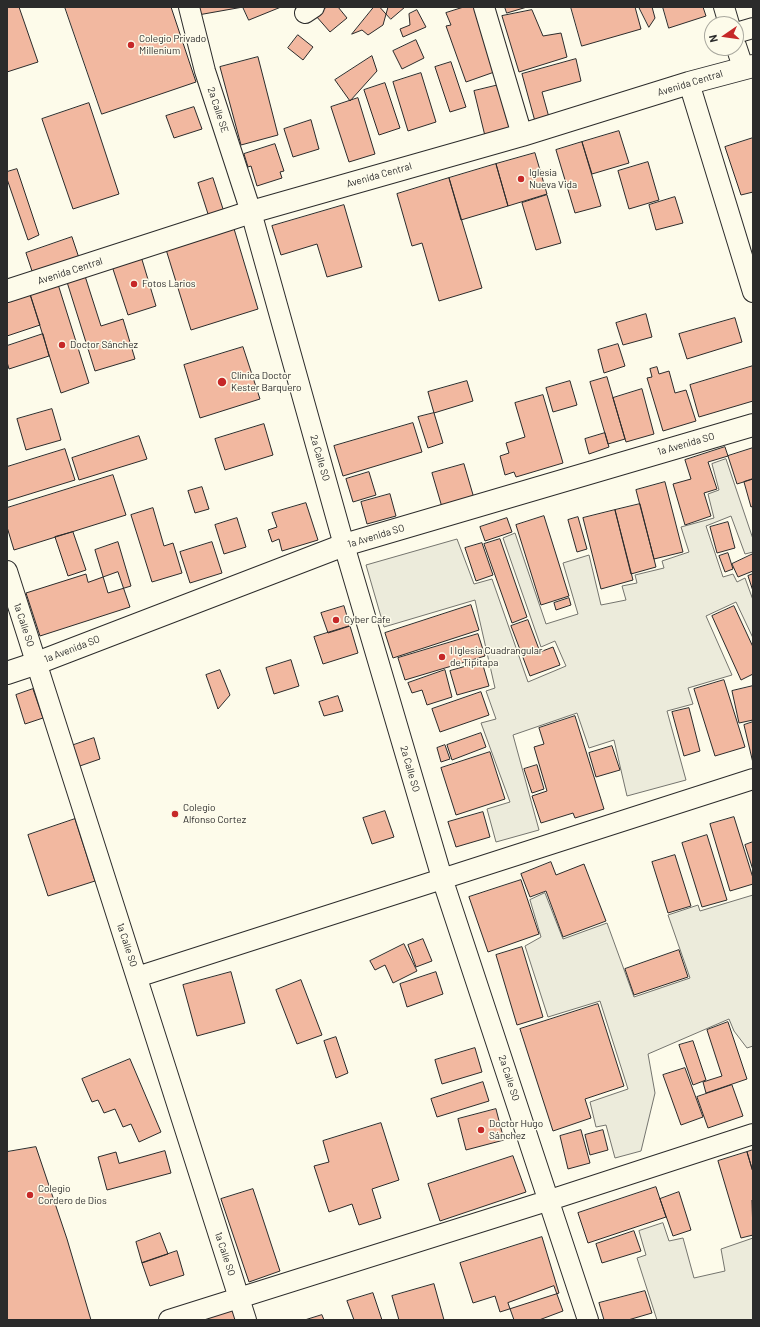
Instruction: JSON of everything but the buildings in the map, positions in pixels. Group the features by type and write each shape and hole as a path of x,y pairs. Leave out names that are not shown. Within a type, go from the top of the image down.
{"street":[{"name":"2a Calle SE","path":"189,7 205,71 251,212"},
{"path":"484,7 522,135"},
{"path":"742,56 748,66"},
{"name":"Avenida Central","path":"7,291 251,212 522,135 748,66"},
{"path":"689,83 753,292"},
{"name":"2a Calle SO","path":"251,212 344,546 442,878 550,1200 588,1320"},
{"name":"1a Avenida SO","path":"7,673 344,546 753,424"},
{"name":"1a Calle SO","path":"7,571 246,1320"},
{"path":"137,977 753,778"},
{"path":"169,1320 550,1200 753,1134"}],"shaded area":[{"path":"726,459 753,539 753,552 745,554 731,516 706,526 723,577 733,574 737,582 745,578 753,600 753,638 736,602 706,616 732,675 688,688 693,704 667,711 686,780 627,796 614,740 589,748 577,713 513,735 539,830 496,842 487,809 510,802 481,723 496,719 486,691 495,688 475,600 384,627 366,565 457,539 474,584 492,579 528,682 566,666 555,641 541,647 503,538 515,533 546,624 578,614 563,563 589,555 601,605 626,600 622,586 637,583 635,575 664,568 662,561 689,552 681,527 714,518 708,494 719,490 712,464"},
{"path":"545,893 563,939 607,923 634,997 690,978 668,915 698,905 700,911 753,895 753,1046 747,1048 734,1031 729,1019 648,1054 655,1093 641,1151 615,1158 606,1125 596,1127 590,1102 628,1089 600,1001 548,1017 525,946 541,937 530,900"},
{"path":"663,1223 669,1241 683,1238 694,1278 725,1271 721,1249 753,1238 753,1320 657,1320 637,1258 646,1255 639,1231"}],"place":[{"name":"Colegio Privado Millenium","path":"131,45"},
{"name":"Iglesia Nueva Vida","path":"521,179"},
{"name":"Fotos Larios","path":"134,284"},
{"name":"Doctor Sánchez","path":"62,345"},
{"name":"Clínica Doctor Kester Barquero","path":"222,382"},
{"name":"Cyber Cafe","path":"336,620"},
{"name":"I Iglesia Cuadrangular de Tipitapa","path":"442,657"},
{"name":"Colegio Alfonso Cortez","path":"175,814"},
{"name":"Doctor Hugo Sánchez","path":"481,1130"},
{"name":"Colegio Cordero de Dios","path":"30,1195"}]}
